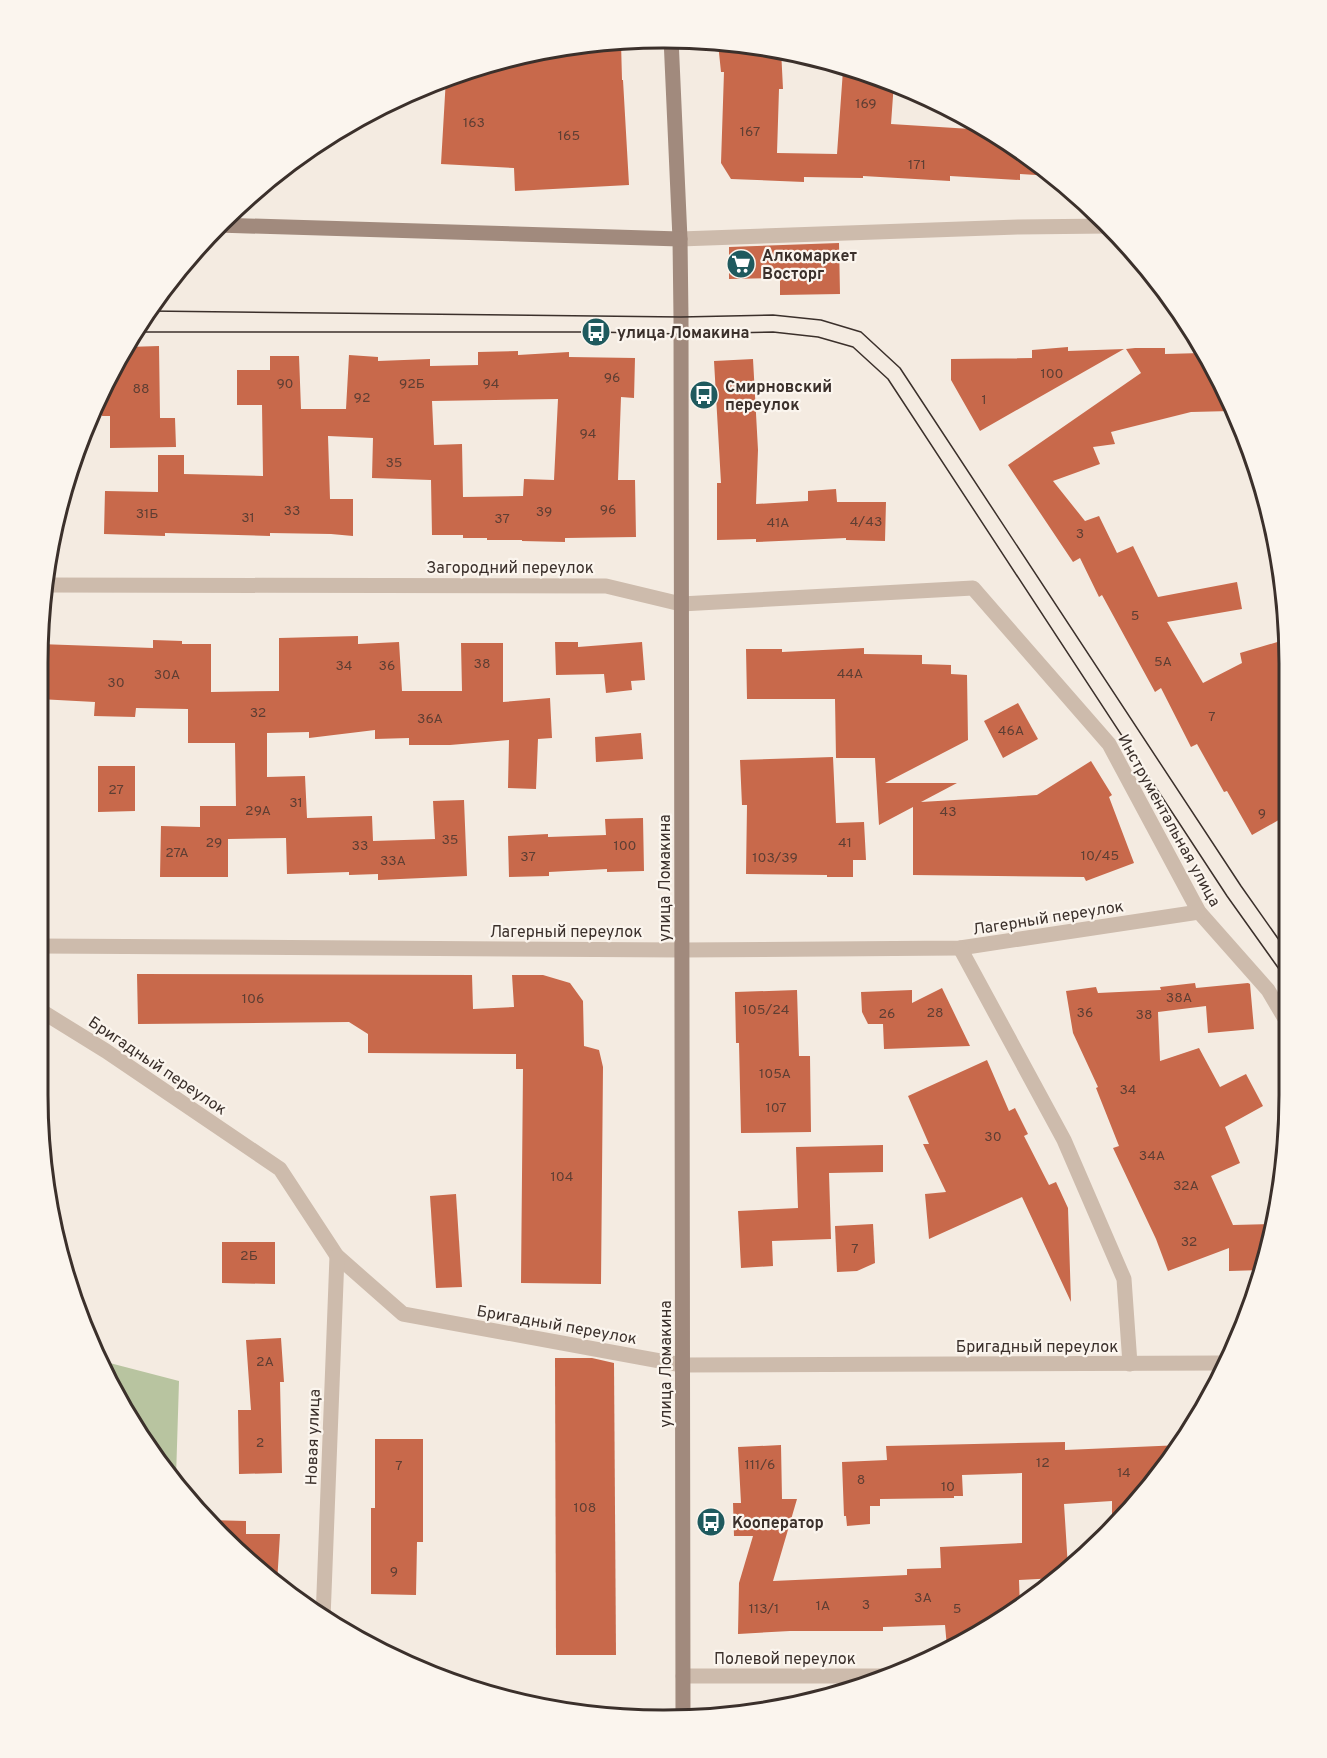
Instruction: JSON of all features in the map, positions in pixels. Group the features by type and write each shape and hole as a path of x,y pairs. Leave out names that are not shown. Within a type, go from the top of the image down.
{"main road":[{"name":"улица Ломакина","path":"671,48 680,239 683,1710"},
{"path":"231,225 680,239"}],"street":[{"path":"680,239 1097,226"},
{"name":"Загородний переулок","path":"53,585 606,585 681,604 973,588"},
{"name":"Инструментальная улица","path":"973,588 1109,744 1199,912 1268,990 1279,1009"},
{"name":"Лагерный переулок","path":"48,946 682,950 960,948 1199,912"},
{"path":"960,948 1064,1140 1124,1279 1130,1364"},
{"name":"Бригадный переулок","path":"48,1015 106,1051 280,1169 337,1256 403,1314 682,1365 1218,1363"},
{"name":"Новая улица","path":"323,1607 337,1256"},
{"name":"Полевой переулок","path":"683,1676 864,1676"}],"green space":[{"path":"109,1363 179,1381 176,1470 130,1402"}],"building":[{"path":"621,49 629,185 515,191 514,168 441,164 445,89 504,69 543,60"},
{"path":"719,50 782,60 783,89 779,89 777,153 837,154 843,75 893,93 891,124 969,129 1038,175 1020,174 1020,180 950,176 950,181 863,176 863,178 804,177 804,182 731,179 721,163 724,72 721,72"},
{"path":"839,243 840,294 780,295 780,278 729,279 729,247"},
{"path":"159,346 160,418 175,418 176,447 110,448 110,416 102,416 102,412 136,347"},
{"path":"1068,347 1068,351 1124,349 980,431 951,380 951,359 1032,358 1032,350"},
{"path":"1165,348 1165,354 1195,353 1225,411 1191,412 1111,432 1115,444 1093,447 1100,464 1053,481 1085,521 1099,516 1117,553 1133,546 1158,597 1237,582 1242,609 1167,622 1203,683 1242,663 1240,653 1278,642 1279,820 1252,835 1197,744 1191,747 1161,688 1155,692 1102,595 1099,597 1080,558 1073,562 1008,465 1141,373 1126,349"},
{"path":"518,351 518,355 569,352 569,357 635,358 634,398 621,397 618,480 635,480 636,537 565,538 565,542 487,540 487,538 463,538 463,535 432,535 431,480 372,478 373,438 328,436 330,499 353,499 353,536 270,533 270,536 104,534 105,491 158,492 158,455 184,455 184,474 263,476 262,405 237,405 237,370 270,370 270,356 299,356 301,409 346,409 349,355 378,357 378,361 430,359 430,366 478,365 478,352","holes":["558,399 554,480 524,479 523,496 463,497 462,444 434,445 432,401"]},
{"path":"753,359 758,450 756,504 808,501 808,491 836,489 837,502 886,502 885,541 846,540 846,538 756,542 756,539 717,540 717,483 721,483 714,361"},
{"path":"358,636 358,644 399,642 402,691 462,691 461,643 503,643 503,702 550,698 552,738 538,739 536,789 508,788 509,740 450,745 409,745 409,738 375,739 375,730 309,738 309,732 267,733 267,777 305,776 307,818 372,816 373,841 435,839 433,801 464,800 467,876 378,880 378,874 349,875 349,872 287,874 286,838 228,839 228,877 160,877 161,826 200,827 200,806 236,806 235,743 188,743 188,709 136,708 135,717 94,716 95,702 48,699 48,644 153,648 153,640 182,641 182,644 211,644 211,692 279,691 279,638"},
{"path":"555,642 578,642 578,647 642,642 645,680 631,681 632,690 606,693 604,674 556,675"},
{"path":"864,648 864,654 922,655 922,664 951,665 951,674 967,675 968,740 885,783 957,783 921,802 1037,795 1091,761 1112,795 1109,797 1134,863 1086,881 1084,877 913,875 913,807 879,825 875,758 836,758 835,699 747,699 746,649 782,649 782,652"},
{"path":"1018,703 1038,739 1003,758 984,721"},
{"path":"641,733 643,759 596,762 595,737"},
{"path":"833,757 836,823 864,822 866,860 853,860 853,877 746,874 747,805 742,805 740,760"},
{"path":"98,766 135,766 135,811 98,812"},
{"path":"643,818 644,871 607,872 607,869 549,872 549,876 509,877 508,836 606,835 605,819"},
{"path":"137,974 472,975 473,1009 514,1007 512,975 543,975 570,983 583,1001 584,1046 599,1050 603,1067 601,1284 521,1283 523,1069 516,1069 516,1054 368,1053 368,1034 349,1022 138,1024"},
{"path":"1195,983 1196,988 1250,984 1254,1029 1208,1033 1206,1006 1158,1012 1160,1061 1199,1048 1220,1087 1246,1074 1263,1106 1225,1127 1240,1163 1211,1176 1233,1225 1265,1224 1253,1270 1229,1271 1229,1248 1168,1271 1156,1239 1113,1148 1119,1146 1096,1088 1098,1087 1073,1033 1066,991 1096,987 1098,993 1161,990 1160,987"},
{"path":"942,988 970,1046 884,1049 883,1024 868,1024 862,1012 861,992 912,990 912,1003"},
{"path":"797,990 799,1056 810,1056 811,1132 741,1133 739,1043 736,1043 735,992"},
{"path":"987,1060 1009,1111 1015,1108 1028,1134 1024,1136 1049,1185 1056,1182 1068,1208 1071,1302 1022,1197 929,1239 925,1194 946,1192 923,1144 929,1144 908,1096"},
{"path":"883,1145 883,1172 829,1173 831,1239 772,1241 773,1266 741,1268 738,1211 798,1208 796,1147"},
{"path":"456,1194 462,1287 436,1288 430,1196"},
{"path":"873,1224 875,1263 857,1271 837,1272 835,1226"},
{"path":"222,1242 275,1242 275,1284 222,1283"},
{"path":"281,1338 284,1382 280,1382 282,1473 239,1474 238,1410 251,1410 246,1340"},
{"path":"555,1358 592,1358 614,1363 616,1655 556,1655"},
{"path":"375,1439 423,1439 423,1542 417,1542 416,1595 371,1594 371,1508 375,1508"},
{"path":"1065,1442 1065,1450 1168,1446 1152,1469 1112,1516 1112,1501 1064,1504 1067,1558 1043,1579 1019,1580 1020,1596 946,1641 945,1625 883,1627 883,1631 790,1631 738,1634 739,1583 753,1536 734,1536 733,1503 741,1503 738,1447 781,1445 782,1499 797,1499 773,1581 907,1575 907,1569 941,1568 940,1547 1022,1543 1022,1473 962,1475 963,1496 954,1496 954,1498 880,1499 880,1506 870,1506 870,1524 847,1526 846,1516 844,1516 842,1462 887,1460 886,1446"},
{"path":"219,1520 246,1521 246,1534 280,1534 278,1573"}],"tram line":[{"path":"160,311 681,317 773,315 821,320 861,332 900,368 1241,886 1279,940"},
{"path":"146,332 681,334 773,332 818,337 853,347 888,379 1227,896 1279,969"}],"place":[{"name":"Алкомаркет Восторг","path":"741,264"},
{"name":"улица Ломакина","path":"596,332"},
{"name":"Смирновский переулок","path":"704,395"},
{"name":"Кооператор","path":"711,1522"}]}
